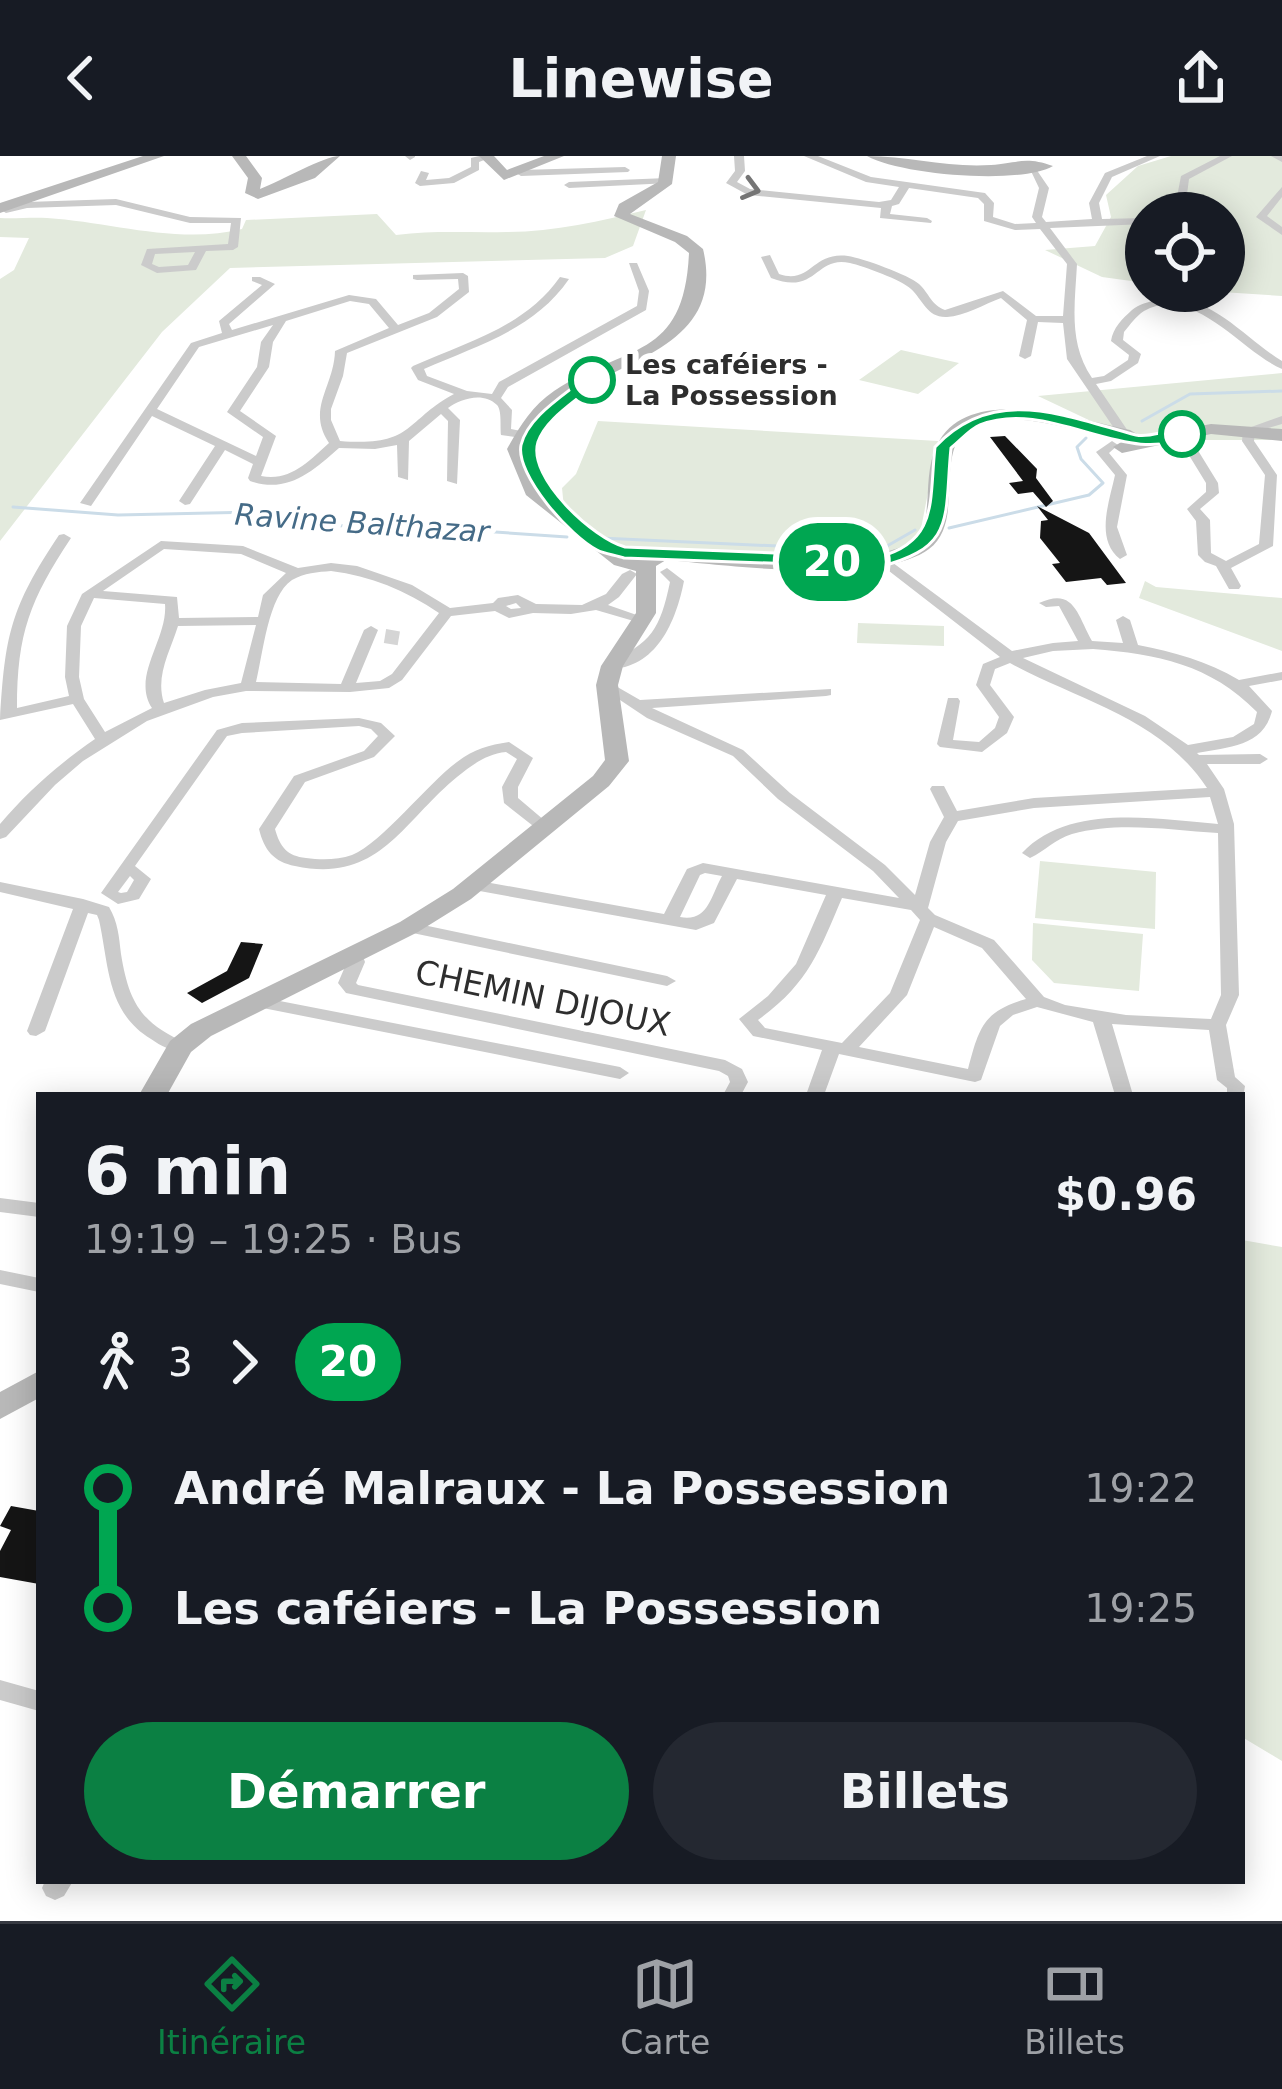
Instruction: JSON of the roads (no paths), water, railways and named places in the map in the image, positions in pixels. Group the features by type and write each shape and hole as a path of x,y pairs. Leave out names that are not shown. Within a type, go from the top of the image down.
{"main road":[{"path":"3,209 157,156"},
{"path":"239,156 255,178 251,192 258,195 310,175 326,157"},
{"path":"486,157 501,176 557,156"},
{"path":"669,156 667,181 659,191 624,207 622,216 681,239 697,252 691,314 665,341 585,384 526,437 529,460 561,513 641,563 887,563 923,552 939,533 952,450 976,429 999,420 1029,416 1117,438 1249,430 1282,435"},
{"path":"874,156 921,167 992,170 1036,163"},
{"path":"155,1092 181,1047 201,1030 409,927 474,885 601,781 617,760 609,676 644,620 641,563"},
{"path":"0,1407 36,1385"}],"street":[{"path":"739,156 740,171 730,183 735,188 887,205"},
{"path":"809,156 828,166 905,186 971,192 986,199 988,219 993,223 1041,226 1125,221"},
{"path":"1099,222 1094,203 1108,176 1120,166 1156,156"},
{"path":"1182,192 1184,178 1227,156"},
{"path":"424,173 420,183 444,182 470,173 476,168 474,160 486,157"},
{"path":"1036,163 1044,188 1037,208 1041,226 1072,263 1068,320 1073,359 1117,438 1102,452 1121,476 1109,527 1120,555"},
{"path":"444,182 441,178 449,166"},
{"path":"802,198 828,166"},
{"path":"520,173 626,170"},
{"path":"568,184 667,181"},
{"path":"905,186 887,205 884,216 927,220"},
{"path":"1282,190 1261,217 1282,232"},
{"path":"201,250 196,266 149,268 151,251 232,247 237,220 258,195"},
{"path":"3,209 116,202 190,220 237,220"},
{"path":"766,257 783,280 808,279 827,260 849,259 913,284 938,313 960,312 985,296 1003,294 1033,319 1068,320"},
{"path":"490,397 503,385 637,313 644,290 633,265"},
{"path":"336,444 327,434 324,410 343,370 340,351 433,315 465,290 464,276 417,277"},
{"path":"349,298 350,278"},
{"path":"526,437 503,429 506,410 490,397 465,394 422,377 417,368 490,338 546,304 564,278"},
{"path":"227,333 223,323 269,284 256,280"},
{"path":"86,503 194,345 349,298 372,301 395,329"},
{"path":"1087,382 1107,379 1134,362 1135,354 1117,341 1118,331 1141,308 1155,304 1178,303 1216,314 1230,332 1254,342 1282,365"},
{"path":"1025,356 1033,319"},
{"path":"281,321 267,342 263,367 233,412 267,432 270,440 254,478 265,483 285,482 336,444 403,438 439,406 465,394"},
{"path":"439,406 454,420 454,482"},
{"path":"148,410 262,463"},
{"path":"1282,421 1249,430 1248,441 1271,475 1266,546 1282,563"},
{"path":"1182,434 1212,483 1213,493 1193,508 1204,527 1199,542 1204,553 1222,565 1234,586"},
{"path":"403,438 404,477"},
{"path":"185,501 222,445"},
{"path":"1266,466 1282,472"},
{"path":"64,538 28,590 13,626 4,714 77,699"},
{"path":"102,740 77,699 72,677 74,626 89,594 161,545 243,550 295,572 361,571 414,590 447,612 497,607 518,599 529,608 560,610 594,604 611,597 641,563 677,581 661,638 609,676 636,705 738,753 924,913"},
{"path":"1222,565 1266,546"},
{"path":"887,563 1009,656 1192,755 1260,759"},
{"path":"248,686 262,621 277,584 295,572"},
{"path":"89,594 172,600 173,622 151,689 154,704 163,712"},
{"path":"1046,602 1064,602 1087,645"},
{"path":"594,604 644,620"},
{"path":"0,834 54,773 102,740 205,695 248,686 347,687 392,681 447,612"},
{"path":"1123,620 1132,649"},
{"path":"173,622 262,621"},
{"path":"347,687 375,634"},
{"path":"403,639 424,641"},
{"path":"952,700 945,744 970,748 990,742 1007,717 987,692 983,675 988,667 1024,649 1087,645 1132,649 1197,665 1239,684 1265,711 1261,726 1238,741 1192,755"},
{"path":"1239,684 1280,676"},
{"path":"636,705 826,692"},
{"path":"124,871 141,874 143,879 127,898 112,896 109,893 124,871 215,739 242,728 359,722 376,726 387,736 369,754 299,779 267,829 273,850 286,859 328,864 363,856 464,760 500,747 521,752 525,766 510,787 510,800 543,826"},
{"path":"1192,755 1215,792 1226,829 1230,995 1217,1025 1226,1080 1237,1086 1236,1092"},
{"path":"938,789 952,817"},
{"path":"817,1092 839,1049 898,995 924,913 938,842 952,817 992,809 1215,792"},
{"path":"1030,854 1050,837 1096,826 1226,829"},
{"path":"669,922 697,869 837,890 924,913 988,944 1039,1001"},
{"path":"474,885 696,925 708,919 732,872"},
{"path":"0,907 6,888 83,904 108,916 116,975 139,1027 181,1047"},
{"path":"837,890 804,966 773,1000 751,1015 752,1029 975,1076 992,1019 1039,1001 1100,1015 1217,1025"},
{"path":"36,1031 83,904"},
{"path":"409,927 667,982"},
{"name":"CHEMIN DIJOUX","path":"354,952 356,962 347,982 352,989 725,1066 736,1073 739,1082 734,1092"},
{"path":"254,1001 620,1073"},
{"path":"1100,1015 1123,1092"},
{"path":"0,1205 36,1210"},
{"path":"0,1277 36,1284"},
{"path":"0,1690 36,1700"}],"waterway":[{"name":"Ravine Balthazar","path":"1142,421 1190,394 1282,391"},
{"name":"Ravine Balthazar","path":"949,528 1089,495 1103,483 1081,459 1077,447 1086,438"},
{"name":"Ravine Balthazar","path":"13,507 118,515 258,512 304,517 327,526 392,525 567,537"},
{"name":"Ravine Balthazar","path":"600,538 865,550 887,546 915,530"}],"tunnel":[{"path":"385,636 403,639"}],"place":[{"name":"Les caféiers - La Possession","path":"592,380"}]}
